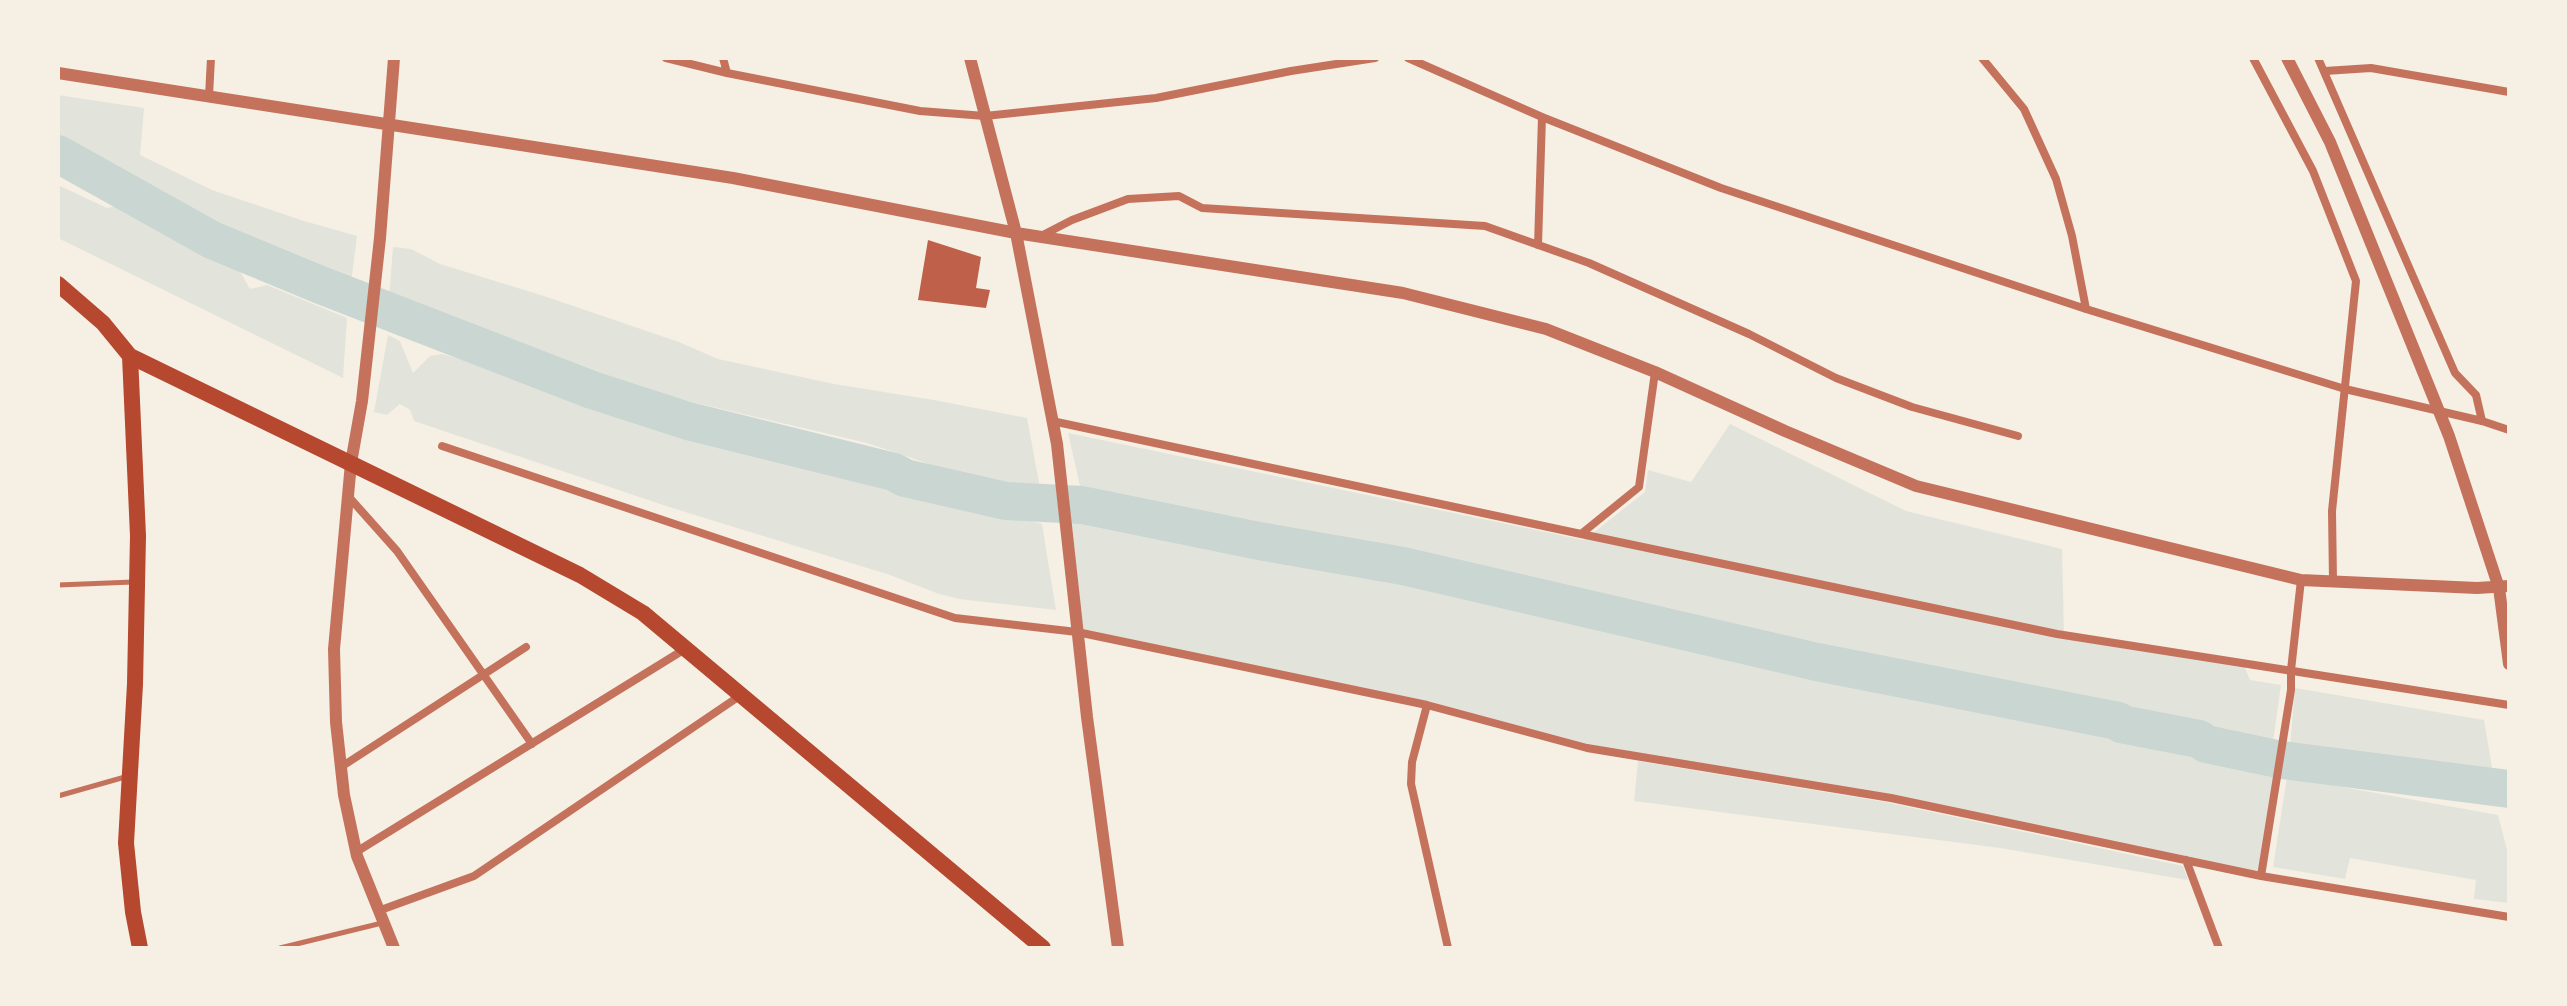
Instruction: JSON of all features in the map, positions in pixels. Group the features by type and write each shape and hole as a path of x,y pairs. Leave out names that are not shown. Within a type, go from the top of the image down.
{"main road":[{"path":"58,284 103,323 130,356 580,575 643,613 1043,948"},
{"path":"130,356 138,536 126,843 140,948"}],"street":[{"path":"209,96 211,58"},
{"path":"394,58 380,238 362,401 351,463 334,649 336,722 356,852 394,948"},
{"path":"666,58 920,111 985,116 1156,98 1375,58"},
{"path":"723,58 727,73"},
{"path":"970,58 1016,233 1057,444 1077,632 1118,948"},
{"path":"1408,58 1542,117 1721,188 2086,309 2345,389 2509,430"},
{"path":"1982,58 2024,109 2056,179 2072,236 2086,309"},
{"path":"2253,58 2313,171 2356,281 2332,511 2333,581"},
{"path":"2287,58 2330,142 2449,436 2504,587 2509,664"},
{"path":"2318,58 2455,373 2476,395 2482,421"},
{"path":"2325,71 2372,63 2509,92"},
{"path":"58,73 733,178 1038,237 1403,293 1546,329 1655,372 1916,486 2301,580 2504,587"},
{"path":"1538,245 1542,117"},
{"path":"1038,237 1072,220 1128,199 1179,196 1202,208 1485,226 1589,263 1749,334 1836,378 1912,407 2018,436"},
{"path":"1581,534 1639,487 1655,372"},
{"path":"1052,421 2057,634 2509,705"},
{"path":"442,446 955,618 1077,632 1427,705 1587,748 1891,798 2261,876 2509,917"},
{"path":"348,496 397,551 532,744"},
{"path":"2261,876 2291,690 2301,580"},
{"path":"341,767 526,647"},
{"path":"356,852 686,649"},
{"path":"381,917 474,876 741,695"},
{"path":"1427,705 1412,762 1411,784 1448,948"},
{"path":"2186,860 2219,948"}],"lane":[{"path":"58,585 137,582"},
{"path":"58,796 130,775"},
{"path":"280,948 381,917"}],"shaded area":[{"path":"58,95 144,108 140,155 212,190 357,236 351,283 319,274 202,225 58,145"},
{"path":"58,185 107,208 121,205 132,209 144,223 153,223 238,268 250,289 267,285 347,318 343,378 58,238"},
{"path":"393,247 411,249 440,264 679,342 718,359 834,384 1027,418 1040,488 956,473 867,443 679,399 587,371 389,299"},
{"path":"388,335 400,341 413,373 430,356 442,354 597,407 715,442 948,500 971,511 984,508 1042,524 1056,610 939,594 890,575 669,507 414,421 410,410 400,404 387,415 374,412"},
{"path":"1730,424 1906,511 2062,549 2064,635 2243,663 2250,680 2281,685 2273,742 1537,591 1537,578 1510,583 1082,495 1068,433 1584,540 1645,492 1648,470 1691,482"},
{"path":"1063,500 1438,574 1793,657 2118,721 2232,749 2278,778 2261,876 1891,798 1598,749 1427,705 1077,632"},
{"path":"2295,688 2484,720 2494,779 2290,746"},
{"path":"1638,761 1885,802 2183,866 2188,880 2000,848 1634,801"},
{"path":"2287,777 2498,815 2509,857 2509,903 2474,899 2476,880 2350,858 2345,879 2273,867"}],"building":[{"path":"928,240 981,257 976,288 990,290 986,308 918,300"}],"waterway":[{"path":"58,154 212,240 592,390 688,421 894,472 905,478 1006,501 1082,505 1403,566 1817,662 2118,721 2282,760 2509,789"}]}
